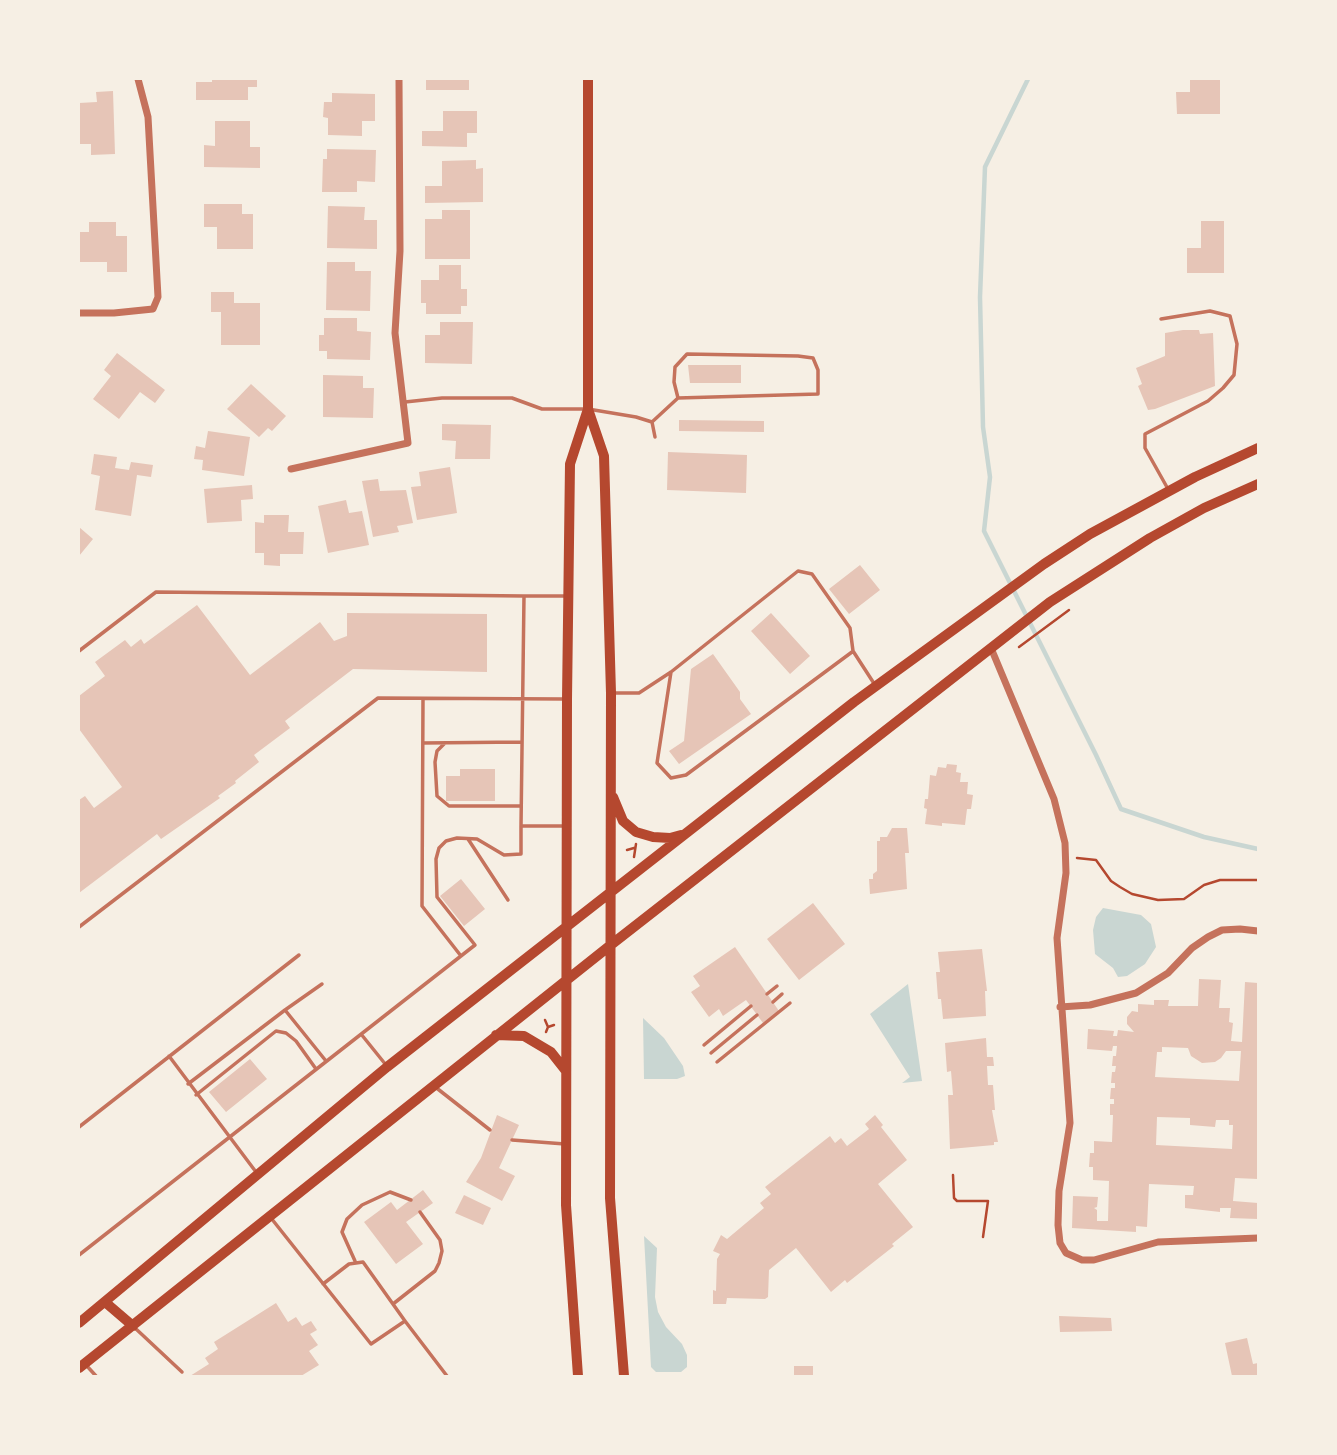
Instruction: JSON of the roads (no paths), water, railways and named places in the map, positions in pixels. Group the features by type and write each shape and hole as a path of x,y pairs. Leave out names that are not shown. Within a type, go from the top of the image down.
{"main road":[{"path":"578,1376 566,1205 566,698 570,464 588,409 588,79"},
{"path":"588,409 604,456 611,693 610,1198 624,1376"},
{"path":"79,1323 387,1067 876,686 1044,564 1090,534 1169,491 1258,448"},
{"path":"82,1365 496,1035 1050,602 1150,538 1204,508 1258,484"},
{"path":"610,791 623,821 636,832 670,838 687,834"},
{"path":"496,1035 524,1036 551,1052 566,1071"},
{"path":"105,1302 133,1326"}],"street":[{"path":"79,313 153,309 158,297 148,117 138,79"},
{"path":"291,469 408,443 395,333 400,251 399,79"},
{"path":"991,648 1054,799 1063,830 1067,859 1058,925 1060,1007 1070,1123 1059,1191 1058,1235 1066,1253 1082,1260 1158,1242 1258,1237"},
{"path":"1060,1007 1090,1005 1136,993 1168,973 1200,942 1222,930 1258,931"}],"lane":[{"path":"1161,319 1210,311 1230,316 1237,344 1234,375 1223,388 1208,401 1145,434 1145,447 1169,491"},
{"path":"652,422 678,398 818,394 817,370 813,358 687,354 675,367 674,382 678,398"},
{"path":"405,402 442,398 512,398 542,409 588,409 636,416 652,422"},
{"path":"652,422 655,437"},
{"path":"611,693 639,693 671,672 798,571 811,574 850,628 853,651 876,686"},
{"path":"79,651 156,592 568,596"},
{"path":"79,1255 475,945 438,897 436,859 439,848 446,841 468,839 477,839 504,855 522,854 524,596"},
{"path":"671,672 657,764 671,778 686,775 853,651"},
{"path":"79,927 378,698 566,698"},
{"path":"423,699 422,906 461,956"},
{"path":"423,743 522,742"},
{"path":"445,743 437,751 437,796 449,806 522,806"},
{"path":"521,826 567,826"},
{"path":"468,839 508,900"},
{"path":"79,1127 299,955"},
{"path":"188,1083 322,984"},
{"path":"767,994 776,986"},
{"path":"773,1002 782,994"},
{"path":"718,1062 790,1003"},
{"path":"704,1045 751,1006"},
{"path":"285,1010 326,1061"},
{"path":"711,1053 757,1015"},
{"path":"196,1095 276,1031 286,1033 296,1041 316,1069"},
{"path":"361,1034 387,1067"},
{"path":"169,1056 257,1174"},
{"path":"433,1086 490,1130"},
{"path":"512,1140 567,1144"},
{"path":"355,1261 342,1232 347,1219 362,1205 390,1192 411,1200"},
{"path":"393,1304 435,1271 439,1263 442,1251 440,1240 420,1212"},
{"path":"270,1217 371,1344 405,1321"},
{"path":"323,1284 355,1261 363,1262 447,1376"},
{"path":"133,1326 182,1372"},
{"path":"82,1365 96,1376"}],"waterway":[{"path":"1028,79 985,167 980,297 983,427 990,477 984,531 1121,809 1204,837 1258,849"}]}
